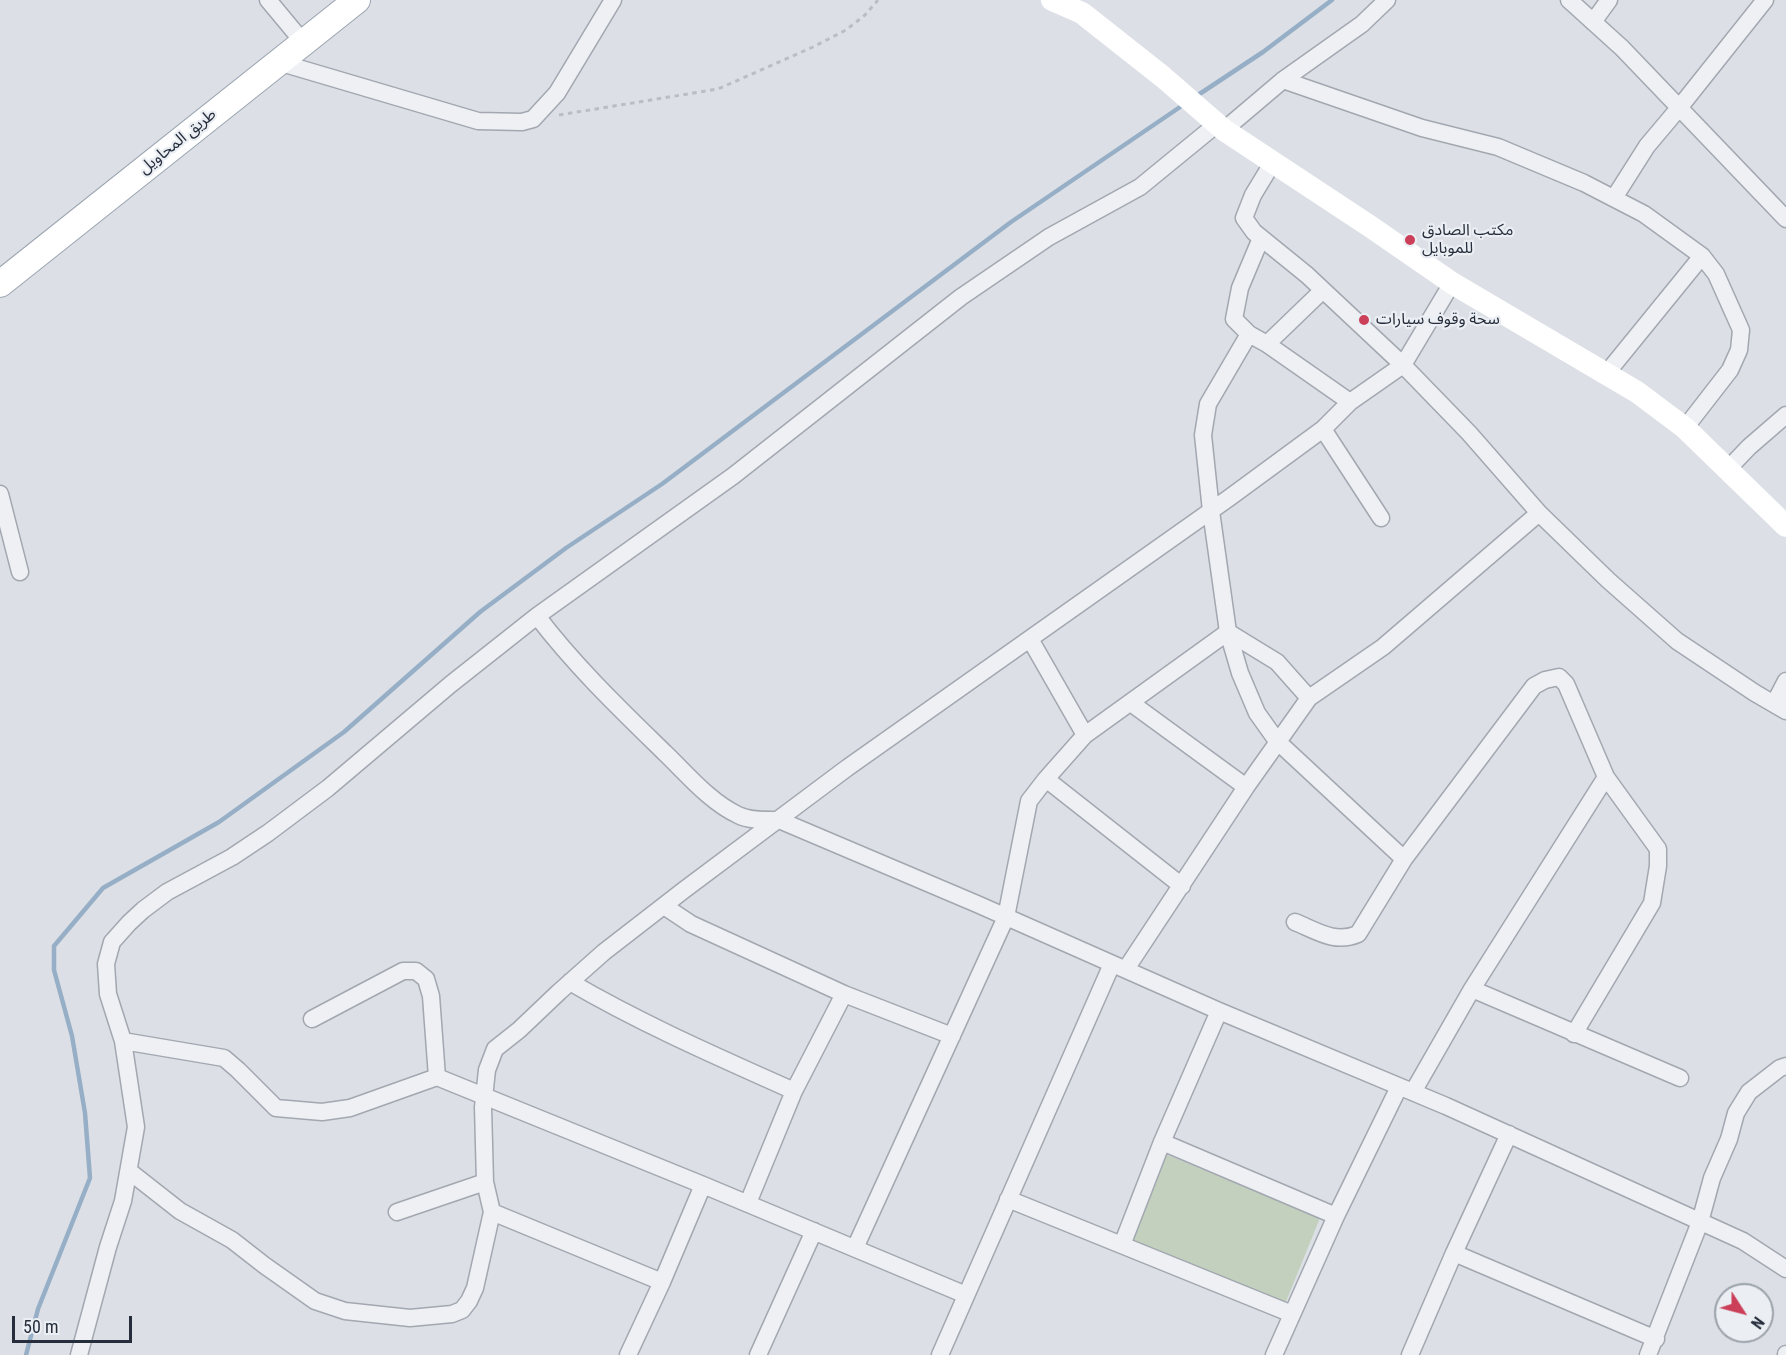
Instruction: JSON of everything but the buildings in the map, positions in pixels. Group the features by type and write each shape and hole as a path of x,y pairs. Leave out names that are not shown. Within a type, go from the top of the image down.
{"main road":[{"name":"طريق المحاويل","path":"0,284 357,0"}],"street":[{"path":"268,0 303,42"},
{"path":"278,62 478,121 522,122 533,119 557,93 613,0"},
{"path":"1052,0 1083,7 1215,122 1452,283 1637,392 1686,428 1786,526"},
{"path":"79,1355 123,1201 136,1127 123,1041 108,994 106,964 112,942 129,923 167,892 232,857 328,788 451,684 537,616 733,476 962,297 1049,237 1140,187 1215,122 1283,80 1362,24 1387,0"},
{"path":"1569,0 1622,48 1786,219"},
{"path":"1593,22 1609,0"},
{"path":"1614,198 1647,146 1765,0"},
{"path":"1283,80 1422,128 1498,147 1584,183 1644,214 1702,256 1716,274 1741,330 1739,350 1730,370 1686,428"},
{"path":"1273,162 1252,195 1244,218 1254,232 1323,290 1402,364 1469,433 1539,513 1608,580 1677,641 1755,693 1782,706 1786,681"},
{"path":"1262,238 1240,288 1234,319 1249,334 1350,402"},
{"path":"1606,374 1702,256"},
{"path":"129,1171 180,1211 232,1240 315,1301 345,1311 367,1315 410,1318 452,1314 462,1310 476,1288 492,1212 485,1182 483,1107 487,1070 495,1049 604,952 856,762 1323,429 1350,402 1402,364 1452,283"},
{"path":"1267,344 1323,290"},
{"path":"1249,334 1208,404 1203,435 1228,632 1240,673 1257,713 1277,741 1404,859"},
{"path":"1728,469 1786,415"},
{"path":"1323,429 1381,518"},
{"path":"0,494 20,572"},
{"path":"940,1355 1008,1199 1119,967 1182,886 1277,741 1309,698 1383,647 1539,513"},
{"path":"537,616 587,676 702,789 740,816 760,820 779,820 1219,1011 1406,1089 1743,1241 1786,1269"},
{"path":"1228,632 1277,662 1309,698"},
{"path":"855,1248 1006,917 1029,801 1085,735 1228,632"},
{"path":"1030,639 1085,735"},
{"path":"1295,922 1335,938 1347,939 1358,934 1404,859 1534,686 1545,680 1559,677 1566,684 1606,777 1658,849 1657,880 1652,903 1574,1034"},
{"path":"1131,702 1246,787"},
{"path":"1274,1355 1336,1216 1406,1089 1606,777"},
{"path":"1046,779 1182,886"},
{"path":"664,906 691,924 844,994 951,1036"},
{"path":"312,1019 403,971 416,971 426,979 431,996 437,1077"},
{"path":"570,982 691,1046 794,1091"},
{"path":"1472,989 1680,1078"},
{"path":"748,1203 794,1091 844,994"},
{"path":"1122,1245 1162,1142 1219,1011"},
{"path":"123,1041 224,1058 276,1108 322,1112 351,1108 437,1077 966,1294"},
{"path":"1648,1355 1700,1222 1712,1178 1729,1139 1736,1113 1749,1092 1780,1068 1786,1066"},
{"path":"1410,1355 1509,1134"},
{"path":"1162,1142 1336,1216"},
{"path":"397,1212 485,1182"},
{"path":"628,1355 703,1185"},
{"path":"1008,1199 1292,1314"},
{"path":"492,1212 662,1282"},
{"path":"758,1355 814,1231"},
{"path":"1454,1253 1656,1339"}],"path":[{"path":"533,119 718,89 846,30 865,15 878,0"}],"green space":[{"path":"1165,1154 1320,1218 1285,1304 1129,1239"}],"waterway":[{"path":"1195,97 1263,52 1332,0"},
{"path":"26,1355 38,1309 90,1178 85,1113 72,1036 54,970 54,946 103,888 219,822 344,732 480,612 566,548 662,484 1011,222 1183,105"}],"place":[{"name":"مكتب الصادق للموبايل","path":"1410,240"},
{"name":"سحة وقوف سيارات","path":"1364,320"}]}
